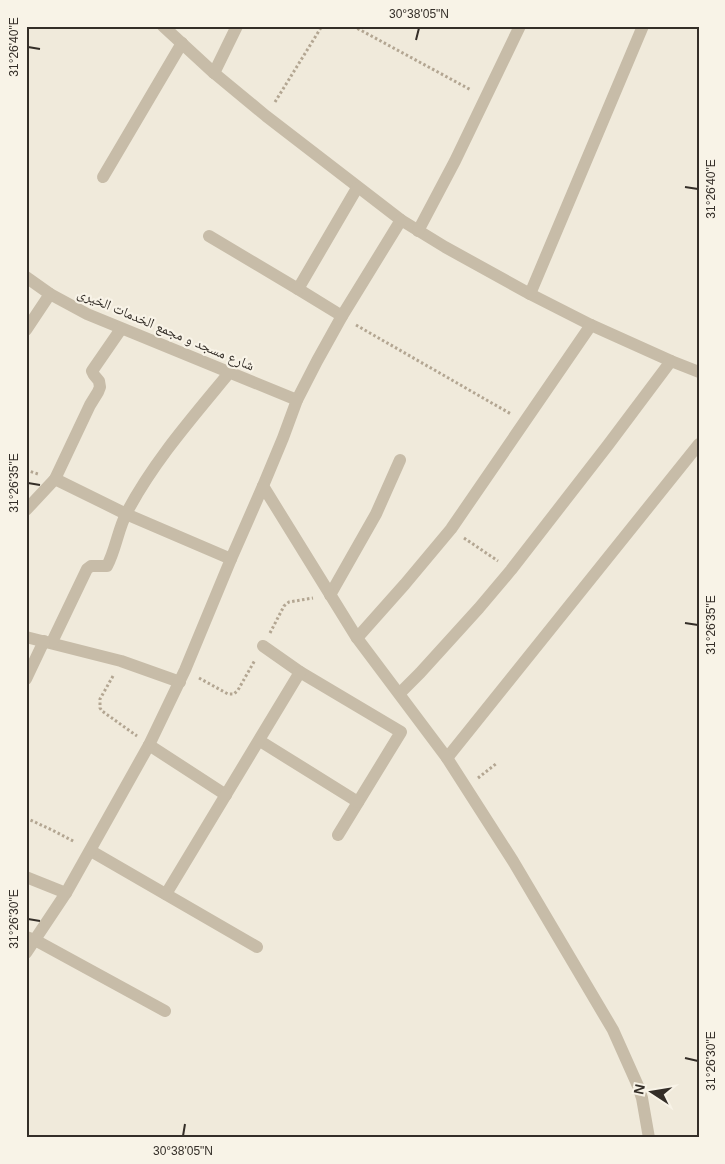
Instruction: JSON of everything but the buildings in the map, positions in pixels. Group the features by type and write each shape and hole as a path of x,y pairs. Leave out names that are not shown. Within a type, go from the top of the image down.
{"street":[{"path":"163,26 266,116 400,220 530,294 591,325 699,372"},
{"path":"214,72 237,26"},
{"path":"418,231 520,26"},
{"path":"530,294 643,26"},
{"path":"103,177 182,43"},
{"path":"298,289 357,188"},
{"path":"26,953 31,938 66,893 91,851 149,745 182,676 283,438 297,400 342,316 400,220"},
{"path":"209,236 342,316"},
{"name":"شارع مسجد و مجمع الخدمات الخيرى","path":"26,277 50,294 87,314 297,400"},
{"path":"26,330 50,294"},
{"path":"357,638 451,529 591,325"},
{"path":"26,510 55,479 100,388 99,381 92,371 121,328"},
{"path":"400,694 480,608 511,570 671,361"},
{"path":"26,680 87,569 91,566 107,566 126,514 147,477 229,373"},
{"path":"447,758 699,444"},
{"path":"330,595 376,514 400,460"},
{"path":"55,479 126,514 231,559"},
{"path":"263,486 357,638 447,758 513,861 613,1030 638,1086 649,1138"},
{"path":"26,637 182,676"},
{"path":"263,646 300,672 401,732"},
{"path":"166,894 300,672"},
{"path":"338,835 413,712"},
{"path":"260,741 358,802"},
{"path":"149,745 226,795"},
{"path":"91,851 256,947"},
{"path":"26,877 66,893"},
{"path":"31,938 165,1011"}],"path":[{"path":"266,116 322,26"},
{"path":"353,26 485,97"},
{"path":"342,316 524,422"},
{"path":"451,529 511,570"},
{"path":"182,676 228,694 234,694 263,646 284,606 289,602 330,595"},
{"path":"121,660 100,699 100,708 149,745"},
{"path":"465,787 498,763"},
{"path":"26,818 91,851"}]}
